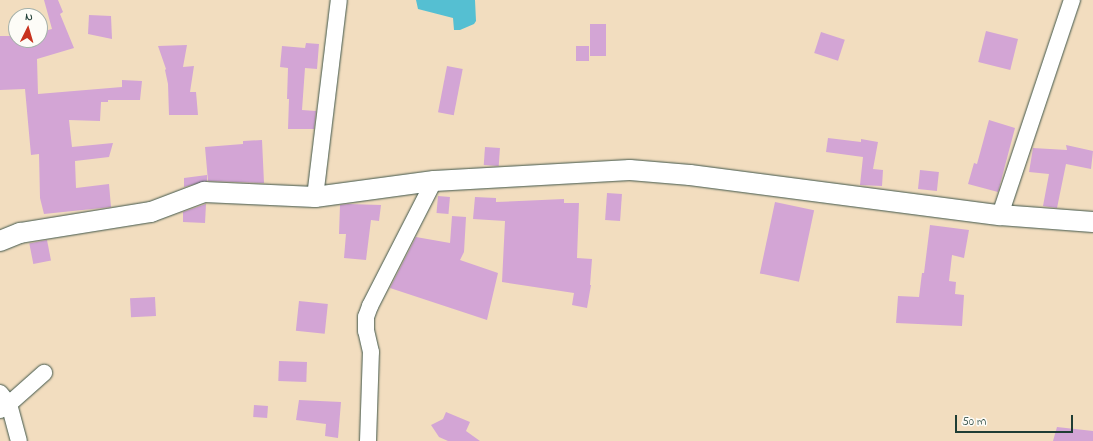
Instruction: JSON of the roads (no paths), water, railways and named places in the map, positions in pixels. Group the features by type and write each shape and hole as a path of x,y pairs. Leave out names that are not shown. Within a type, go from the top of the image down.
{"street":[{"path":"315,197 339,0"},
{"path":"1000,215 1072,0"},
{"path":"0,241 20,233 151,212 204,192 315,197 434,182 630,170 690,175 1000,215 1093,222"},
{"path":"368,441 371,352 366,331 366,317 370,306 434,182"},
{"path":"18,441 3,402 44,373"}],"water":[{"path":"416,0 475,0 476,21 474,24 460,30 454,30 453,18 418,9"}]}
